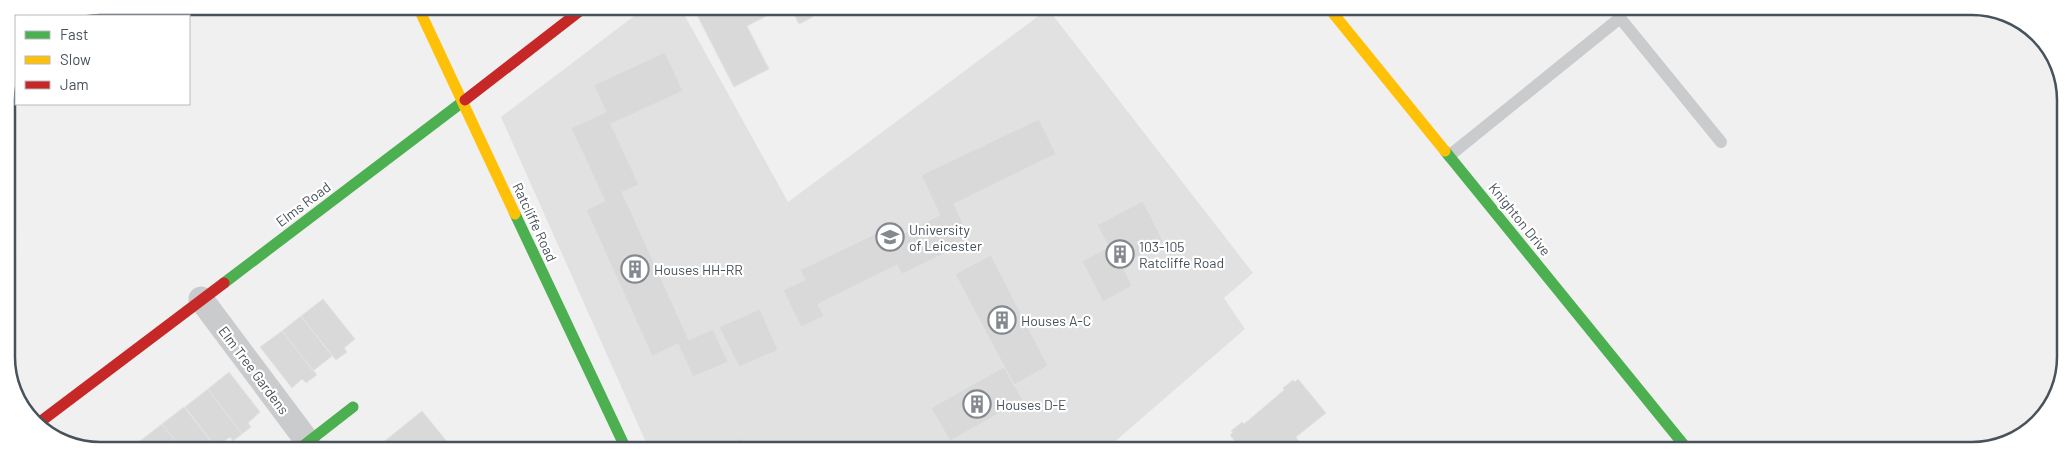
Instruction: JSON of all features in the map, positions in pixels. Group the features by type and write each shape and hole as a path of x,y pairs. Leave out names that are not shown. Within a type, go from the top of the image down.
{"street":[{"name":"Ratcliffe Road","path":"422,15 622,442"},
{"name":"Elms Road","path":"42,419 463,104 576,15"},
{"name":"Knighton Drive","path":"1334,15 1681,442"},
{"name":"Elm Tree Gardens","path":"201,299 301,442"},
{"name":"Elm Tree Gardens","path":"307,442 353,407"}],"lane":[{"path":"1449,156 1620,18 1722,142"}],"shaded area":[{"name":"University of Leicester","path":"635,15 684,15 788,202 1040,15 1053,15 1253,273 1224,298 1245,329 1114,442 646,442 501,117"}],"building":[{"path":"697,15 768,15 747,26 769,69 734,87"},
{"path":"794,15 812,15 813,17 799,24"},
{"name":"Houses HH-RR","path":"665,52 683,91 611,124 639,185 622,192 689,340 713,329 728,362 693,377 678,344 652,356 586,210 605,201 571,128 606,112 594,85"},
{"path":"1039,119 1056,154 954,204 971,241 902,274 897,265 818,304 824,316 801,327 783,290 805,280 800,270 879,232 884,243 940,215 921,175"},
{"name":"103-105 Ratcliffe Road","path":"1143,201 1164,243 1122,265 1132,286 1103,302 1082,261 1109,247 1097,225"},
{"name":"Houses A-C","path":"991,255 1048,366 1014,385 955,274"},
{"path":"323,299 355,339 344,348 347,352 336,360 301,316"},
{"path":"760,309 778,350 739,367 719,327"},
{"path":"301,316 332,356 313,371 282,331"},
{"path":"282,331 317,375 306,383 302,379 292,388 260,347"},
{"name":"Houses D-E","path":"1004,367 1023,400 950,441 931,408"},
{"path":"229,372 260,412 248,423 251,427 242,434 208,389"},
{"path":"1298,379 1326,413 1296,437 1299,442 1236,442 1230,435 1233,432 1231,431 1242,422 1244,424 1293,380 1295,382"},
{"path":"208,389 242,434 233,441 230,437 223,442 212,442 185,407"},
{"path":"184,407 212,442 176,442 162,424"},
{"path":"422,411 447,442 383,442"},
{"path":"162,424 176,442 141,442"},
{"path":"742,438 744,442 735,442"}],"traffic: fast":[{"path":"224,283 465,100"},
{"path":"1445,151 1681,442"},
{"path":"515,214 623,442"},
{"path":"308,442 353,407"}],"traffic: slow":[{"path":"422,15 515,214"},
{"path":"1334,15 1445,151"}],"traffic: jam":[{"path":"465,100 575,15"},
{"path":"43,420 224,283"}],"place":[{"name":"University of Leicester","path":"890,237"},
{"name":"103-105 Ratcliffe Road","path":"1120,254"},
{"name":"Houses HH-RR","path":"635,269"},
{"name":"Houses A-C","path":"1002,320"},
{"name":"Houses D-E","path":"977,404"}]}
